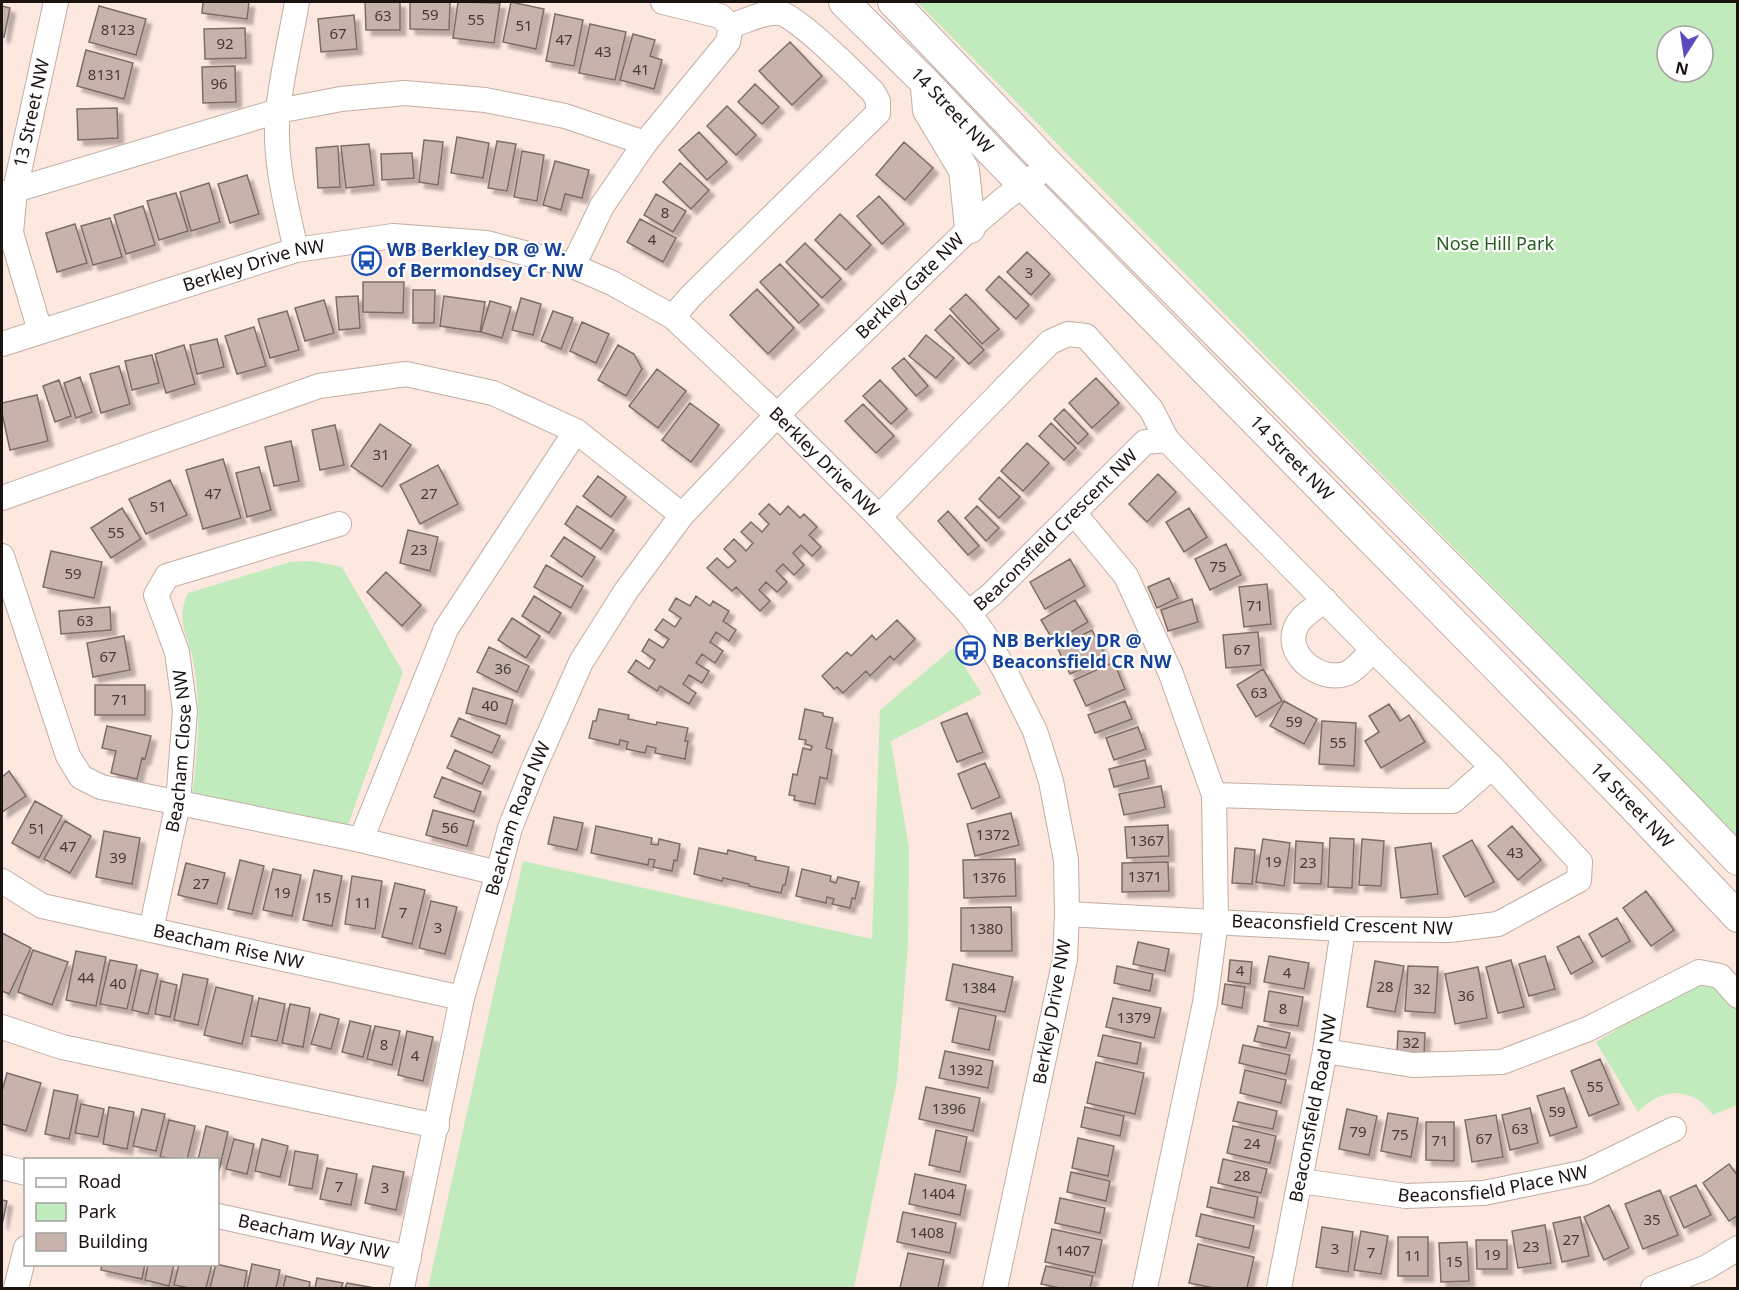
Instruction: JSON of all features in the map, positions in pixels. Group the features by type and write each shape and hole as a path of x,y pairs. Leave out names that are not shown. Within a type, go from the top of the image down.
{"main road":[{"name":"14 Street NW","path":"844,2 1632,804 1737,917"},
{"name":"14 Street NW","path":"893,2 1050,166 1659,778 1737,860"},
{"path":"925,82 928,110 964,170 970,228"}],"street":[{"name":"13 Street NW","path":"40,332 11,233 8,192 56,2"},
{"path":"296,250 280,175 278,111 297,2"},
{"path":"663,2 720,16 731,26"},
{"path":"673,317 878,113 878,101 873,92 828,48 783,13 768,13 731,26"},
{"path":"573,266 603,206 645,143 728,42 731,26"},
{"path":"8,192 278,111 341,99 405,93 485,100 565,116 645,143"},
{"name":"Berkley Gate NW","path":"777,415 970,228 1023,184 1050,166"},
{"name":"Berkley Drive NW","path":"2,344 296,250 393,236 487,243 573,266 612,283 673,317 777,415 969,613 1013,686 1035,731 1058,811 1066,860 1065,959 995,1288"},
{"path":"879,518 1050,342 1068,334 1086,336 1151,409 1167,440"},
{"path":"2,498 319,386 406,374 493,393 576,431 682,515"},
{"name":"Beacham Road NW","path":"402,1288 462,998 510,828 532,770 581,662 626,591 682,515 777,415"},
{"path":"361,840 446,629 576,431"},
{"name":"Beaconsfield Crescent NW","path":"969,613 992,594 1145,442 1167,440 1373,650 1492,767 1580,861 1579,880 1498,924 1449,930 1343,929 1067,914"},
{"path":"1074,513 1126,576 1171,674 1215,795 1216,921 1204,1003 1145,1288"},
{"name":"Beacham Close NW","path":"151,930 178,803 185,711 177,652 156,594 167,576 339,524"},
{"path":"2,556 68,756 81,777 101,787 361,840 498,873"},
{"path":"1325,600 1298,623 1293,636 1302,660 1317,672 1332,676 1340,675 1347,674 1373,650"},
{"path":"1215,795 1453,801 1492,767"},
{"name":"Beacham Rise NW","path":"2,881 42,906 462,998"},
{"name":"Beaconsfield Road NW","path":"1279,1288 1325,1051 1343,929"},
{"path":"1325,1051 1413,1065 1502,1062 1588,1029 1699,972 1720,976 1737,996"},
{"path":"2,1027 62,1047 437,1125"},
{"name":"Beaconsfield Place NW","path":"1301,1181 1406,1196 1484,1193 1586,1172 1674,1129"},
{"path":"2,1167 24,1172"},
{"name":"Beacham Way NW","path":"219,1216 409,1258"},
{"path":"1653,1288 1707,1267 1737,1248"},
{"path":"16,1288 24,1256"}],"green space":[{"name":"Nose Hill Park","path":"917,2 1737,2 1737,836 1034,120"},
{"path":"312,561 342,567 403,672 348,825 192,794 197,754 198,715 195,669 182,616 188,593 290,562"},
{"path":"953,648 982,694 891,741 909,848 908,946 897,1081 854,1288 428,1288 523,861 872,939 880,710"},
{"path":"1693,983 1708,985 1725,994 1737,1010 1737,1105 1713,1115 1695,1098 1671,1093 1650,1102 1638,1112 1596,1042"}],"building":[{"path":"203,2 249,2 247,19 202,13"},
{"path":"365,2 400,2 400,30 366,30"},
{"path":"410,2 450,2 449,30 410,29"},
{"path":"458,2 500,3 494,43 453,38"},
{"path":"511,2 544,9 536,49 503,42"},
{"path":"2,6 10,8 4,37 2,37"},
{"path":"99,6 146,19 136,55 89,42"},
{"path":"555,14 583,20 574,66 546,61"},
{"path":"354,15 357,49 321,52 318,19"},
{"path":"590,24 626,32 615,80 579,73"},
{"path":"245,28 246,58 205,59 204,29"},
{"path":"633,34 655,40 650,56 662,60 654,89 620,80"},
{"path":"790,42 822,76 792,105 759,71"},
{"path":"86,50 133,63 124,99 77,86"},
{"path":"235,66 236,102 203,103 202,67"},
{"path":"755,84 779,107 762,124 738,102"},
{"path":"727,106 756,135 736,155 707,126"},
{"path":"117,108 118,138 78,140 77,109"},
{"path":"699,132 727,162 707,180 679,150"},
{"path":"457,137 489,143 483,178 451,173"},
{"path":"424,140 443,142 438,185 419,182"},
{"path":"497,141 516,144 507,191 488,188"},
{"path":"904,142 933,168 905,200 876,175"},
{"path":"369,144 374,185 346,188 341,146"},
{"path":"338,146 340,187 318,188 316,148"},
{"path":"522,151 544,155 537,201 514,197"},
{"path":"412,153 414,178 382,180 381,154"},
{"path":"555,161 589,170 582,198 565,194 561,210 543,205"},
{"path":"680,163 709,190 691,209 663,182"},
{"path":"247,175 259,214 230,223 218,184"},
{"path":"209,183 220,222 191,231 180,192"},
{"path":"176,193 188,231 159,240 147,201"},
{"path":"656,194 686,211 673,232 644,215"},
{"path":"879,196 904,224 882,244 857,216"},
{"path":"143,206 155,245 126,254 114,215"},
{"path":"840,214 871,245 846,270 815,240"},
{"path":"110,218 122,257 93,265 81,226"},
{"path":"640,219 676,238 663,262 627,242"},
{"path":"75,224 87,263 57,272 46,233"},
{"path":"805,243 841,279 822,298 786,262"},
{"path":"1027,252 1050,274 1031,295 1007,272"},
{"path":"780,264 819,305 799,323 760,282"},
{"path":"999,276 1029,305 1016,319 986,290"},
{"path":"363,282 404,282 403,313 363,312"},
{"path":"757,289 794,328 768,354 730,315"},
{"path":"413,290 435,290 434,323 413,323"},
{"path":"966,294 999,329 982,344 950,309"},
{"path":"358,296 360,328 339,330 336,297"},
{"path":"444,296 485,302 480,332 440,326"},
{"path":"521,298 541,304 533,335 512,330"},
{"path":"324,300 334,333 305,341 295,308"},
{"path":"490,301 511,307 502,338 481,332"},
{"path":"287,311 299,350 270,358 258,319"},
{"path":"553,311 573,318 561,349 541,341"},
{"path":"950,315 984,350 969,364 935,330"},
{"path":"582,322 609,334 596,363 570,351"},
{"path":"254,327 266,366 237,374 225,336"},
{"path":"926,335 954,358 936,378 909,356"},
{"path":"217,339 224,367 197,374 190,345"},
{"path":"184,345 195,384 166,393 155,354"},
{"path":"618,345 634,354 642,369 626,396 598,380"},
{"path":"152,355 159,383 132,390 125,361"},
{"path":"904,358 928,386 916,396 892,368"},
{"path":"119,366 130,404 101,413 90,374"},
{"path":"657,369 686,391 658,428 629,406"},
{"path":"80,377 92,412 76,418 64,383"},
{"path":"1096,378 1119,403 1092,428 1069,403"},
{"path":"59,380 71,416 55,422 43,386"},
{"path":"880,380 907,409 891,424 863,396"},
{"path":"37,395 48,441 10,450 2,403"},
{"path":"690,403 719,425 691,462 662,440"},
{"path":"863,404 894,436 876,453 845,421"},
{"path":"1064,409 1088,434 1078,444 1054,419"},
{"path":"1051,423 1076,448 1064,460 1039,436"},
{"path":"380,424 411,445 382,487 351,466"},
{"path":"335,425 344,465 320,470 312,430"},
{"path":"291,441 299,481 274,486 265,447"},
{"path":"1027,443 1049,463 1023,491 1001,471"},
{"path":"223,459 241,518 203,529 186,470"},
{"path":"438,465 458,504 420,524 400,485"},
{"path":"259,467 271,510 247,517 236,473"},
{"path":"1158,474 1176,492 1147,522 1129,504"},
{"path":"598,476 626,497 611,517 583,496"},
{"path":"999,477 1020,497 999,518 979,499"},
{"path":"170,480 187,515 146,534 129,499"},
{"path":"769,504 780,515 788,506 800,518 804,514 817,527 809,535 821,547 812,556 801,545 793,553 804,565 794,575 783,564 776,571 787,582 777,592 766,582 759,590 770,601 760,611 736,587 732,591 707,568 717,558 728,568 736,561 724,549 734,539 746,551 753,543 741,532 751,522 762,532 769,524 759,514"},
{"path":"577,506 614,530 601,549 565,524"},
{"path":"977,506 999,528 986,541 965,518"},
{"path":"122,508 141,539 111,558 91,528"},
{"path":"1189,508 1207,537 1184,552 1166,522"},
{"path":"948,511 979,546 968,555 938,521"},
{"path":"408,530 438,537 430,571 400,563"},
{"path":"564,537 595,557 582,577 551,556"},
{"path":"1226,544 1241,575 1210,590 1195,559"},
{"path":"51,551 102,562 94,598 43,587"},
{"path":"1070,559 1085,586 1045,609 1030,582"},
{"path":"546,565 583,586 571,608 534,587"},
{"path":"386,572 421,605 402,626 367,592"},
{"path":"1169,578 1178,598 1157,608 1148,587"},
{"path":"1267,584 1271,624 1244,627 1239,587"},
{"path":"534,596 561,613 549,633 522,616"},
{"path":"696,596 710,606 713,601 729,611 723,621 736,630 729,641 716,632 710,642 723,651 715,663 702,654 696,663 709,671 702,683 689,675 683,684 696,693 689,704 660,686 657,691 628,672 636,660 649,669 655,660 642,651 649,639 663,648 669,639 655,630 663,619 675,627 681,618 669,610 676,598 690,606"},
{"path":"1192,599 1198,622 1168,631 1161,610"},
{"path":"1075,600 1088,622 1054,642 1041,620"},
{"path":"110,607 111,630 61,634 59,611"},
{"path":"512,618 540,636 526,658 498,640"},
{"path":"897,620 915,639 894,660 890,656 870,676 866,671 843,693 837,687 834,689 822,676 847,652 851,656 872,635 876,640"},
{"path":"1092,630 1106,657 1070,674 1057,647"},
{"path":"1258,632 1261,665 1226,668 1223,635"},
{"path":"124,636 130,670 93,677 87,643"},
{"path":"489,647 529,666 517,692 477,672"},
{"path":"1114,662 1125,689 1086,706 1074,680"},
{"path":"1263,669 1282,701 1256,717 1237,685"},
{"path":"95,685 145,685 145,715 95,715"},
{"path":"473,688 513,700 506,724 466,713"},
{"path":"1125,701 1132,719 1095,733 1088,715"},
{"path":"1284,701 1317,719 1304,744 1270,726"},
{"path":"1389,704 1400,721 1409,715 1425,742 1381,768 1365,741 1379,732 1369,716"},
{"path":"599,709 629,715 628,719 656,725 657,722 688,728 685,759 655,753 656,748 647,746 645,753 626,749 628,742 620,740 619,745 589,738"},
{"path":"805,709 833,718 826,748 832,750 827,779 820,777 815,804 794,800 795,796 789,795 793,774 797,775 803,748 811,750 812,746 805,744 806,740 799,739"},
{"path":"967,713 983,752 957,762 941,723"},
{"path":"459,718 500,736 492,753 451,736"},
{"path":"1322,721 1356,723 1354,766 1319,764"},
{"path":"107,726 151,736 137,779 111,773 116,751 102,748"},
{"path":"1138,727 1146,749 1114,760 1106,738"},
{"path":"455,750 490,766 482,784 447,768"},
{"path":"1145,760 1149,778 1114,787 1109,769"},
{"path":"985,763 1000,797 972,809 958,774"},
{"path":"9,771 26,796 2,812 2,777"},
{"path":"442,777 481,792 474,812 434,797"},
{"path":"1161,786 1165,807 1124,815 1119,794"},
{"path":"35,801 62,816 39,858 12,843"},
{"path":"433,810 474,821 467,846 426,835"},
{"path":"1011,813 1019,845 975,856 967,824"},
{"path":"554,817 583,823 577,850 548,844"},
{"path":"65,821 91,836 70,873 44,859"},
{"path":"1168,825 1169,856 1127,858 1125,827"},
{"path":"596,826 652,838 651,844 658,845 659,839 680,844 677,861 674,860 672,871 653,867 655,860 649,859 648,865 591,853"},
{"path":"1512,826 1541,860 1518,880 1488,846"},
{"path":"104,831 140,838 132,884 96,877"},
{"path":"1330,838 1354,839 1352,888 1328,887"},
{"path":"1263,839 1290,843 1284,886 1256,882"},
{"path":"1362,839 1384,841 1381,886 1359,885"},
{"path":"1472,840 1494,882 1465,897 1443,856"},
{"path":"1296,841 1323,843 1321,884 1294,883"},
{"path":"1431,843 1438,894 1401,898 1395,848"},
{"path":"699,848 727,854 728,850 756,857 755,860 789,867 785,885 781,893 723,878 722,881 694,874"},
{"path":"1235,848 1255,850 1252,884 1232,883"},
{"path":"1015,859 1016,896 964,898 963,860"},
{"path":"240,860 264,866 252,914 228,909"},
{"path":"1168,862 1169,891 1122,892 1122,863"},
{"path":"186,863 225,873 217,904 178,895"},
{"path":"273,869 301,875 292,916 263,910"},
{"path":"802,869 831,876 830,881 836,883 838,877 859,882 850,908 832,904 834,899 827,897 826,903 796,896"},
{"path":"314,870 342,876 332,926 303,920"},
{"path":"352,876 382,881 375,929 345,924"},
{"path":"395,883 425,890 412,944 382,937"},
{"path":"1646,891 1674,930 1651,946 1623,908"},
{"path":"431,901 457,907 445,954 419,948"},
{"path":"1011,907 1012,951 961,951 961,908"},
{"path":"1617,918 1630,941 1602,957 1589,934"},
{"path":"2,933 31,948 9,994 2,991"},
{"path":"1579,936 1593,962 1571,974 1557,947"},
{"path":"1138,942 1169,949 1165,971 1133,964"},
{"path":"33,950 68,962 52,1005 18,992"},
{"path":"76,951 106,957 96,1006 66,1000"},
{"path":"1269,956 1309,963 1304,989 1264,982"},
{"path":"1545,956 1555,989 1529,996 1519,964"},
{"path":"110,960 137,965 127,1009 100,1004"},
{"path":"1230,960 1252,962 1250,984 1228,981"},
{"path":"1511,960 1524,1007 1498,1013 1486,967"},
{"path":"1375,961 1404,966 1395,1012 1367,1007"},
{"path":"953,964 1013,977 1005,1012 946,1000"},
{"path":"1117,966 1153,974 1150,991 1114,983"},
{"path":"1408,966 1438,967 1435,1013 1405,1011"},
{"path":"1478,967 1487,1018 1455,1024 1445,974"},
{"path":"141,970 158,974 148,1014 132,1010"},
{"path":"183,974 208,979 198,1025 174,1020"},
{"path":"161,981 177,985 170,1017 155,1014"},
{"path":"1225,984 1245,987 1242,1008 1222,1004"},
{"path":"216,987 253,996 242,1044 204,1035"},
{"path":"1269,991 1303,997 1298,1026 1264,1021"},
{"path":"259,998 285,1004 277,1041 251,1036"},
{"path":"1113,998 1161,1008 1154,1038 1106,1027"},
{"path":"290,1004 310,1008 303,1047 282,1043"},
{"path":"959,1008 996,1016 989,1050 952,1042"},
{"path":"320,1014 339,1019 331,1049 311,1044"},
{"path":"350,1021 371,1026 363,1057 342,1052"},
{"path":"375,1026 400,1031 392,1065 367,1059"},
{"path":"1258,1026 1290,1033 1286,1048 1254,1041"},
{"path":"407,1031 433,1037 423,1081 398,1075"},
{"path":"1398,1031 1425,1033 1424,1055 1397,1053"},
{"path":"1103,1035 1141,1043 1137,1064 1098,1056"},
{"path":"1243,1045 1290,1055 1286,1074 1239,1063"},
{"path":"945,1051 993,1061 988,1088 939,1078"},
{"path":"1600,1059 1619,1104 1589,1116 1571,1071"},
{"path":"1096,1062 1144,1073 1135,1114 1087,1103"},
{"path":"1245,1070 1286,1080 1281,1103 1240,1093"},
{"path":"7,1073 41,1083 26,1131 2,1124 2,1091"},
{"path":"926,1087 980,1098 973,1131 919,1119"},
{"path":"1564,1088 1577,1127 1550,1136 1537,1096"},
{"path":"54,1090 78,1095 69,1139 45,1134"},
{"path":"1238,1102 1277,1111 1273,1129 1233,1121"},
{"path":"81,1104 104,1109 98,1137 75,1133"},
{"path":"109,1107 134,1112 127,1149 103,1144"},
{"path":"1085,1107 1124,1116 1120,1136 1081,1127"},
{"path":"1530,1108 1538,1143 1510,1150 1502,1115"},
{"path":"142,1109 165,1114 156,1151 133,1146"},
{"path":"1347,1109 1377,1116 1369,1155 1339,1149"},
{"path":"1388,1113 1418,1118 1411,1157 1381,1151"},
{"path":"1496,1115 1503,1157 1472,1162 1465,1120"},
{"path":"169,1120 195,1126 187,1158 160,1157"},
{"path":"1426,1122 1454,1122 1454,1161 1426,1160"},
{"path":"206,1126 228,1132 219,1171 219,1158 198,1158"},
{"path":"1233,1126 1276,1136 1270,1163 1227,1153"},
{"path":"936,1130 967,1137 960,1172 929,1165"},
{"path":"1078,1138 1114,1146 1108,1176 1072,1168"},
{"path":"234,1139 254,1144 247,1174 226,1169"},
{"path":"262,1139 288,1146 280,1177 255,1171"},
{"path":"295,1151 318,1155 312,1189 289,1185"},
{"path":"1223,1159 1267,1169 1261,1193 1218,1183"},
{"path":"1729,1164 1738,1176 1738,1215 1729,1221 1703,1183"},
{"path":"373,1166 404,1172 396,1210 365,1203"},
{"path":"327,1168 357,1174 351,1205 320,1199"},
{"path":"1071,1172 1110,1181 1106,1201 1067,1192"},
{"path":"915,1174 966,1185 960,1215 909,1204"},
{"path":"1696,1185 1711,1215 1684,1228 1670,1197"},
{"path":"1211,1187 1258,1197 1254,1218 1207,1207"},
{"path":"1660,1190 1678,1235 1643,1249 1625,1204"},
{"path":"1060,1198 1105,1208 1100,1233 1055,1223"},
{"path":"2,1200 7,1201 2,1225"},
{"path":"1609,1205 1629,1248 1604,1260 1584,1217"},
{"path":"903,1212 956,1223 950,1253 897,1242"},
{"path":"1201,1214 1254,1226 1249,1248 1196,1236"},
{"path":"1580,1217 1589,1256 1562,1262 1553,1223"},
{"path":"1545,1225 1551,1263 1518,1268 1512,1231"},
{"path":"1322,1227 1353,1232 1348,1272 1316,1267"},
{"path":"1052,1229 1102,1240 1095,1273 1045,1262"},
{"path":"1361,1231 1388,1236 1381,1274 1354,1270"},
{"path":"1398,1237 1428,1237 1428,1276 1398,1276"},
{"path":"1476,1240 1507,1240 1507,1269 1477,1269"},
{"path":"1467,1242 1469,1281 1441,1282 1439,1243"},
{"path":"1198,1244 1254,1257 1247,1288 1214,1288 1189,1283"},
{"path":"908,1253 944,1260 938,1288 900,1288"},
{"path":"252,1264 280,1270 276,1288 247,1288"},
{"path":"219,1265 247,1271 244,1288 210,1288 216,1266"},
{"path":"102,1266 145,1266 142,1279 101,1270"},
{"path":"148,1266 174,1266 169,1286 145,1280"},
{"path":"179,1266 212,1266 206,1288 174,1285"},
{"path":"1046,1266 1093,1276 1090,1288 1060,1288 1041,1284"},
{"path":"286,1276 310,1282 309,1288 283,1288"},
{"path":"317,1278 343,1283 341,1288 315,1288"},
{"path":"347,1283 375,1288 345,1288"}],"place":[{"name":"WB Berkley DR @ W. of Bermondsey Cr NW","path":"366,260"},
{"name":"NB Berkley DR @ Beaconsfield CR NW","path":"971,651"}]}
